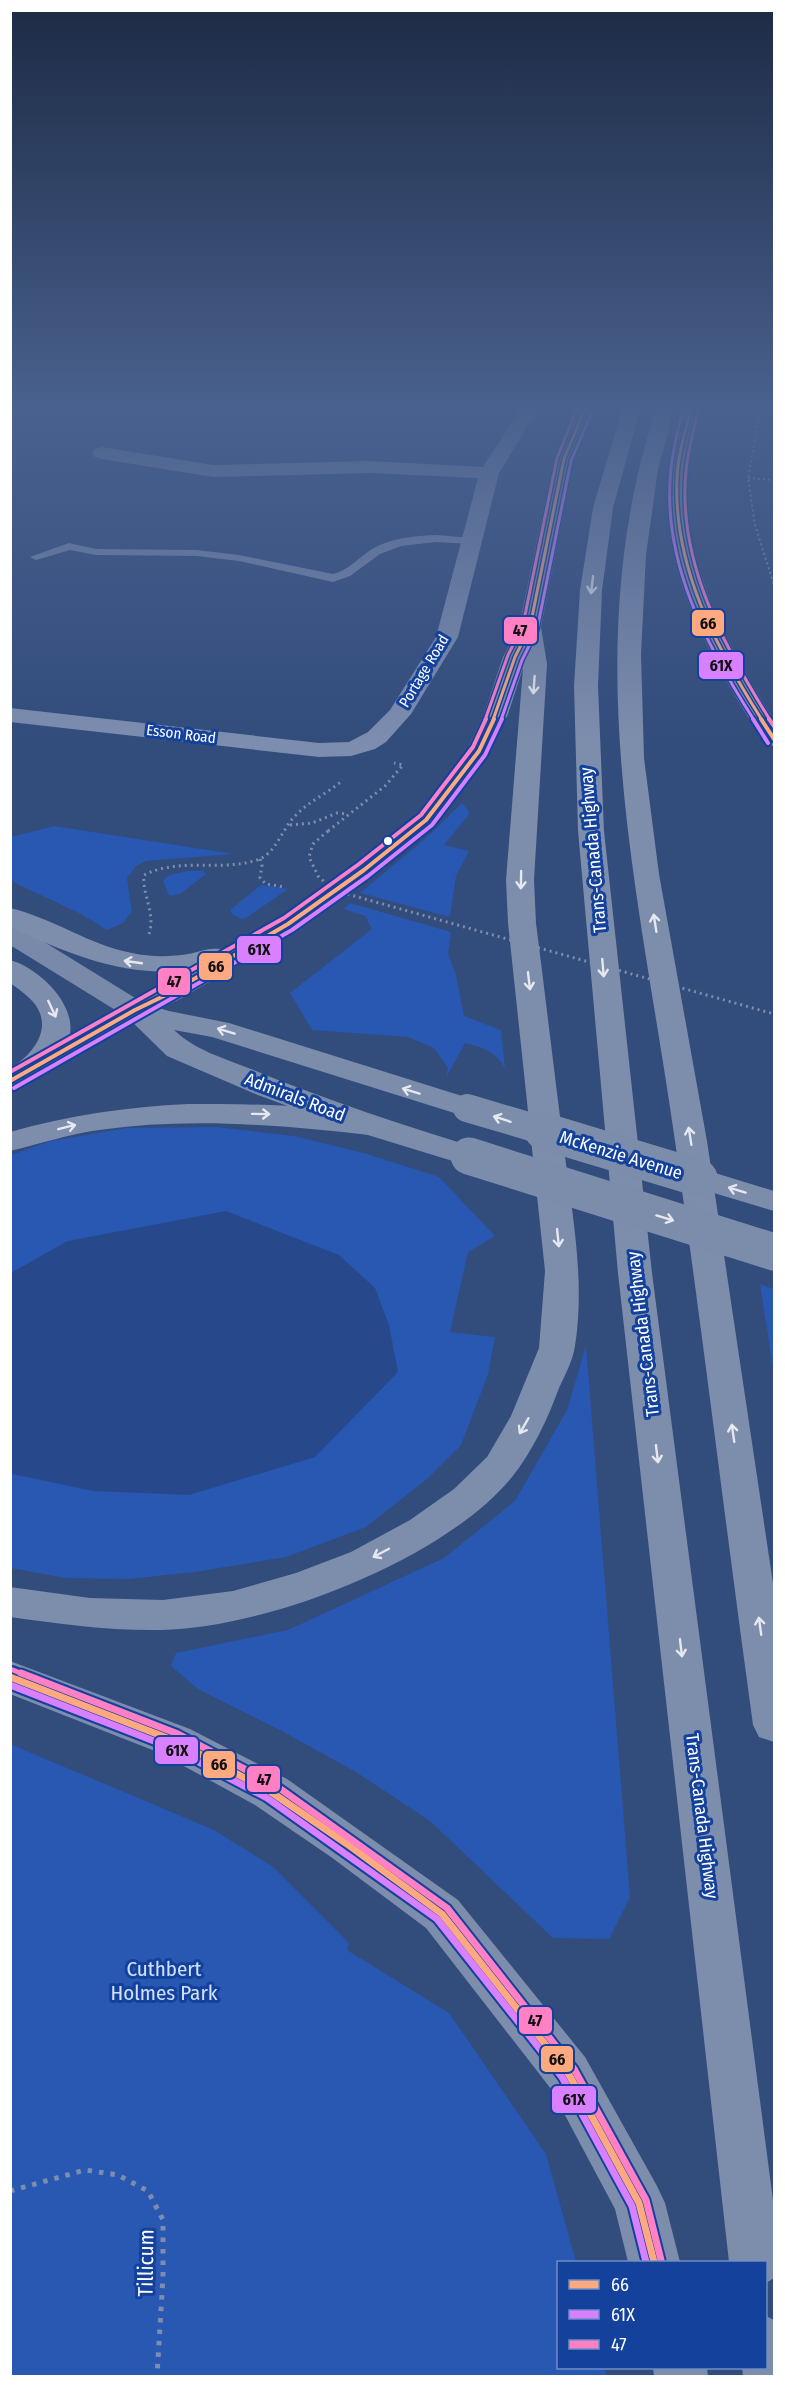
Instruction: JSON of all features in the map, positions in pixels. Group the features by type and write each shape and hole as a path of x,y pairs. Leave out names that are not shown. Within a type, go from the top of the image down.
{"highway":[{"path":"22,1074 135,1010 170,993 288,924 364,870 426,820 479,751 496,714 514,657 530,627 552,517"},
{"name":"Trans-Canada Highway","path":"602,517 597,538 588,617 585,741 590,829 620,1135 645,1358 755,2261"},
{"path":"640,517 636,541 629,671 634,783 690,1136 774,1725"},
{"path":"679,517 680,534 692,584 713,639 774,740"},
{"path":"10,1602 90,1613 163,1615 233,1606 308,1585 375,1557 424,1530 468,1499 500,1466 530,1416 557,1348 562,1271 522,923 520,880 535,664 530,627"},
{"path":"10,916 103,957 156,966 191,964 226,952 288,924"},
{"path":"10,969 50,1001 57,1017 57,1033 50,1050 22,1074"},
{"path":"10,1142 75,1124 140,1116 203,1113 280,1115 369,1125"},
{"path":"10,1677 175,1741 270,1792 347,1844 442,1914 568,2073 639,2203 654,2261"},
{"path":"767,2356 770,2376"}],"main road":[{"name":"Admirals Road","path":"10,933 135,1010 178,1050 269,1088 369,1125 774,1252"},
{"name":"Admirals Road","path":"135,1010 164,1019 218,1029 467,1108"},
{"name":"McKenzie Avenue","path":"467,1108 774,1201"}],"street":[{"name":"Portage Road","path":"351,749 377,737 399,714 447,637 478,517"},
{"name":"Esson Road","path":"10,715 319,750 351,749"}],"lane":[{"path":"36,557 69,546 96,552 197,553 239,558 333,578 347,575 378,551 406,541 436,539 472,541"}],"path":[{"path":"754,517 774,585"},
{"path":"392,762 403,765 385,786 312,846 310,858 312,869 333,890 774,1014"},
{"path":"145,939 152,929 142,885 144,875 170,867 230,864 260,859 281,839 294,817 336,786 347,774"},
{"path":"290,825 313,823 322,820 328,814 340,812 349,815"},
{"path":"260,859 261,878 266,884 288,887"},
{"name":"Tillicum","path":"10,2191 85,2170 118,2175 148,2191 164,2220 157,2376"}],"green space":[{"path":"462,803 470,813 444,845 469,851 456,876 450,917 360,893 425,839"},
{"path":"54,826 234,854 146,861 136,866 127,878 132,911 123,923 107,930 81,914 11,881 11,837"},
{"path":"187,871 204,871 206,874 180,894 169,896 163,880 170,875"},
{"path":"261,885 288,889 249,916 242,919 233,915 230,910"},
{"path":"350,903 451,932 448,954 456,975 464,1016 501,1030 505,1068 488,1051 465,1043 446,1078 448,1068 434,1048 408,1037 312,1030 290,993 372,929 365,916 344,909"},
{"path":"216,1127 294,1136 367,1154 439,1177 495,1236 468,1252 450,1332 495,1337 488,1374 461,1445 427,1479 366,1527 286,1557 195,1572 128,1579 66,1578 11,1568 10,1473 68,1241 11,1273 11,1155 51,1141 127,1128"},
{"path":"760,1284 774,1289 774,1375"},
{"path":"586,1346 630,1897 609,1939 553,1938 430,1821 356,1772 280,1730 198,1689 171,1666 176,1653 288,1630 444,1558 515,1501 567,1410"},
{"name":"Cuthbert Holmes Park","path":"10,1744 214,1830 273,1867 349,1943 347,1950 449,2013 546,2154 576,2261 557,2261 557,2369 604,2369 607,2376 11,2376"}],"shaded area":[{"path":"226,1211 339,1255 375,1288 389,1325 398,1372 315,1457 189,1495 93,1491 12,1474 11,1273 68,1241"}],"transit line":[{"name":"47","path":"10,1072 284,918 359,864 421,815 473,747 489,711 508,655 523,625 545,517"},
{"name":"66","path":"10,1081 135,1010 170,993 288,924 364,870 426,820 479,751 496,714 515,657 530,627 552,517"},
{"name":"61X","path":"14,1088 292,930 368,876 432,825 485,755 503,716 522,660 537,630 560,517"},
{"name":"61X","path":"670,517 675,549 684,584 697,617 730,682 768,743"},
{"name":"66","path":"678,517 683,549 704,615 737,679 774,739"},
{"name":"47","path":"686,517 690,546 710,609 724,640 774,726"},
{"name":"47","path":"13,1670 178,1734 275,1785 447,1908 574,2069 646,2200 661,2260"},
{"name":"66","path":"10,1677 175,1741 271,1792 347,1844 442,1914 568,2073 639,2203 654,2261"},
{"name":"61X","path":"10,1685 172,1748 267,1798 437,1919 562,2077 632,2206 646,2261"}]}
